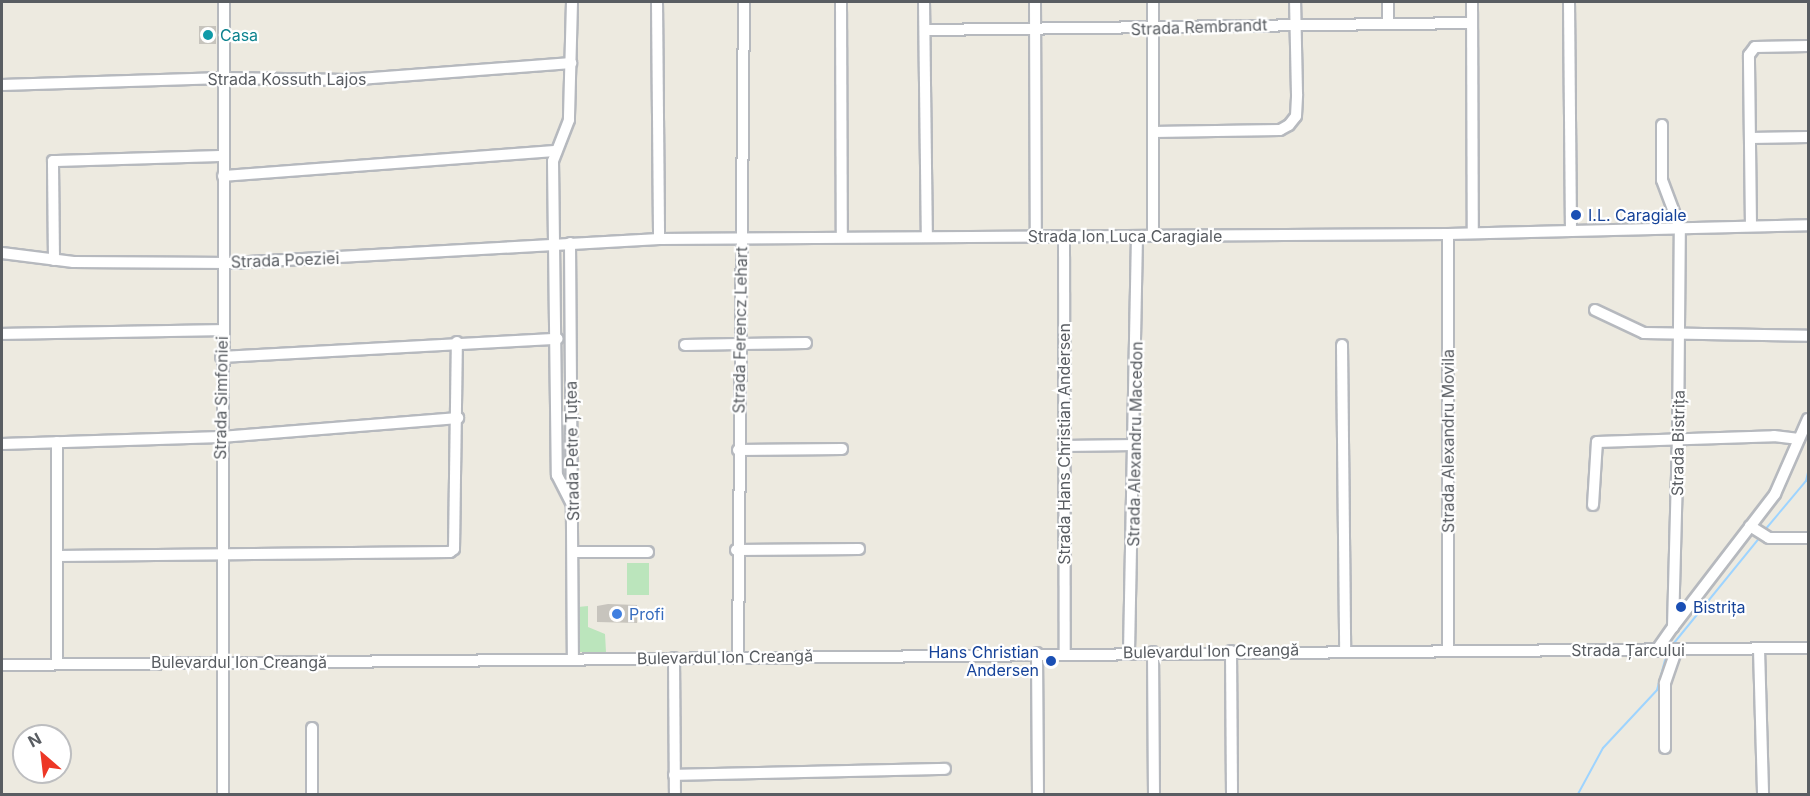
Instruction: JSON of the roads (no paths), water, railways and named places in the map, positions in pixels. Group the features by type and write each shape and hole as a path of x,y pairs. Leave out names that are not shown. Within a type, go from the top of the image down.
{"street":[{"name":"Strada Simfoniei","path":"223,795 225,664 220,437 224,2"},
{"path":"572,2 569,120 556,151 556,244 557,475 573,507"},
{"path":"657,2 659,239"},
{"name":"Strada Ferencz Lehart","path":"738,658 736,550 744,2"},
{"path":"841,2 842,237"},
{"path":"924,2 927,237"},
{"path":"1035,2 1036,237"},
{"path":"1153,2 1153,236"},
{"path":"1153,132 1280,130 1289,125 1296,116 1295,2"},
{"path":"1388,2 1388,22"},
{"path":"1472,2 1473,233"},
{"path":"1569,2 1571,231"},
{"name":"Strada Rembrandt","path":"925,30 1153,28 1388,22 1472,23"},
{"path":"1751,226 1751,50 1809,46"},
{"name":"Strada Kossuth Lajos","path":"2,86 224,78 346,80 572,63"},
{"path":"1662,125 1662,180 1680,228"},
{"path":"1750,138 1809,137"},
{"path":"223,176 556,151"},
{"path":"54,260 53,161 223,156"},
{"name":"Strada Ion Luca Caragiale","path":"570,243 742,238 1448,234 1809,225"},
{"name":"Strada Bistrița","path":"1673,627 1680,228"},
{"name":"Strada Alexandru Movila","path":"1448,234 1448,649"},
{"name":"Strada Hans Christian Andersen","path":"1064,236 1065,653"},
{"name":"Strada Alexandru Macedon","path":"1130,652 1137,236"},
{"name":"Strada Poeziei","path":"2,253 54,260 221,262 570,243"},
{"name":"Strada Petre Țuțea","path":"570,243 573,659"},
{"path":"1595,310 1644,333 1809,336"},
{"path":"2,334 222,330"},
{"path":"221,357 457,342 558,343 571,348"},
{"path":"58,556 450,552 454,549 458,418 457,342"},
{"path":"685,345 806,343"},
{"path":"1342,345 1345,650"},
{"path":"2,444 220,437 458,418"},
{"path":"1656,651 1673,627 1755,529 1786,475 1809,419"},
{"path":"1593,505 1597,442 1774,436 1799,439"},
{"path":"57,442 57,664"},
{"path":"1064,446 1135,445"},
{"path":"738,450 842,449"},
{"path":"1755,529 1769,538 1809,538"},
{"path":"736,550 859,549"},
{"path":"573,552 648,552"},
{"name":"Strada Țarcului","path":"1448,649 1676,651 1809,648"},
{"name":"Bulevardul Ion Creangă","path":"2,665 1448,649"},
{"path":"1759,649 1762,795"},
{"path":"1231,651 1232,795"},
{"path":"1665,748 1665,683 1676,651"},
{"path":"1153,652 1154,795"},
{"path":"1037,653 1038,795"},
{"path":"674,658 675,795"},
{"path":"312,728 312,795"},
{"path":"674,775 945,769"}],"waterway":[{"path":"1764,531 1806,481 1808,472"},
{"path":"1674,643 1761,536"},
{"path":"1578,794 1603,748 1657,690 1665,660"}],"place":[{"name":"Casa","path":"208,35"},
{"name":"I.L. Caragiale","path":"1576,215"},
{"name":"Bistrița","path":"1681,607"},
{"name":"Profi","path":"617,614"},
{"name":"Hans Christian Andersen","path":"1051,661"}]}
